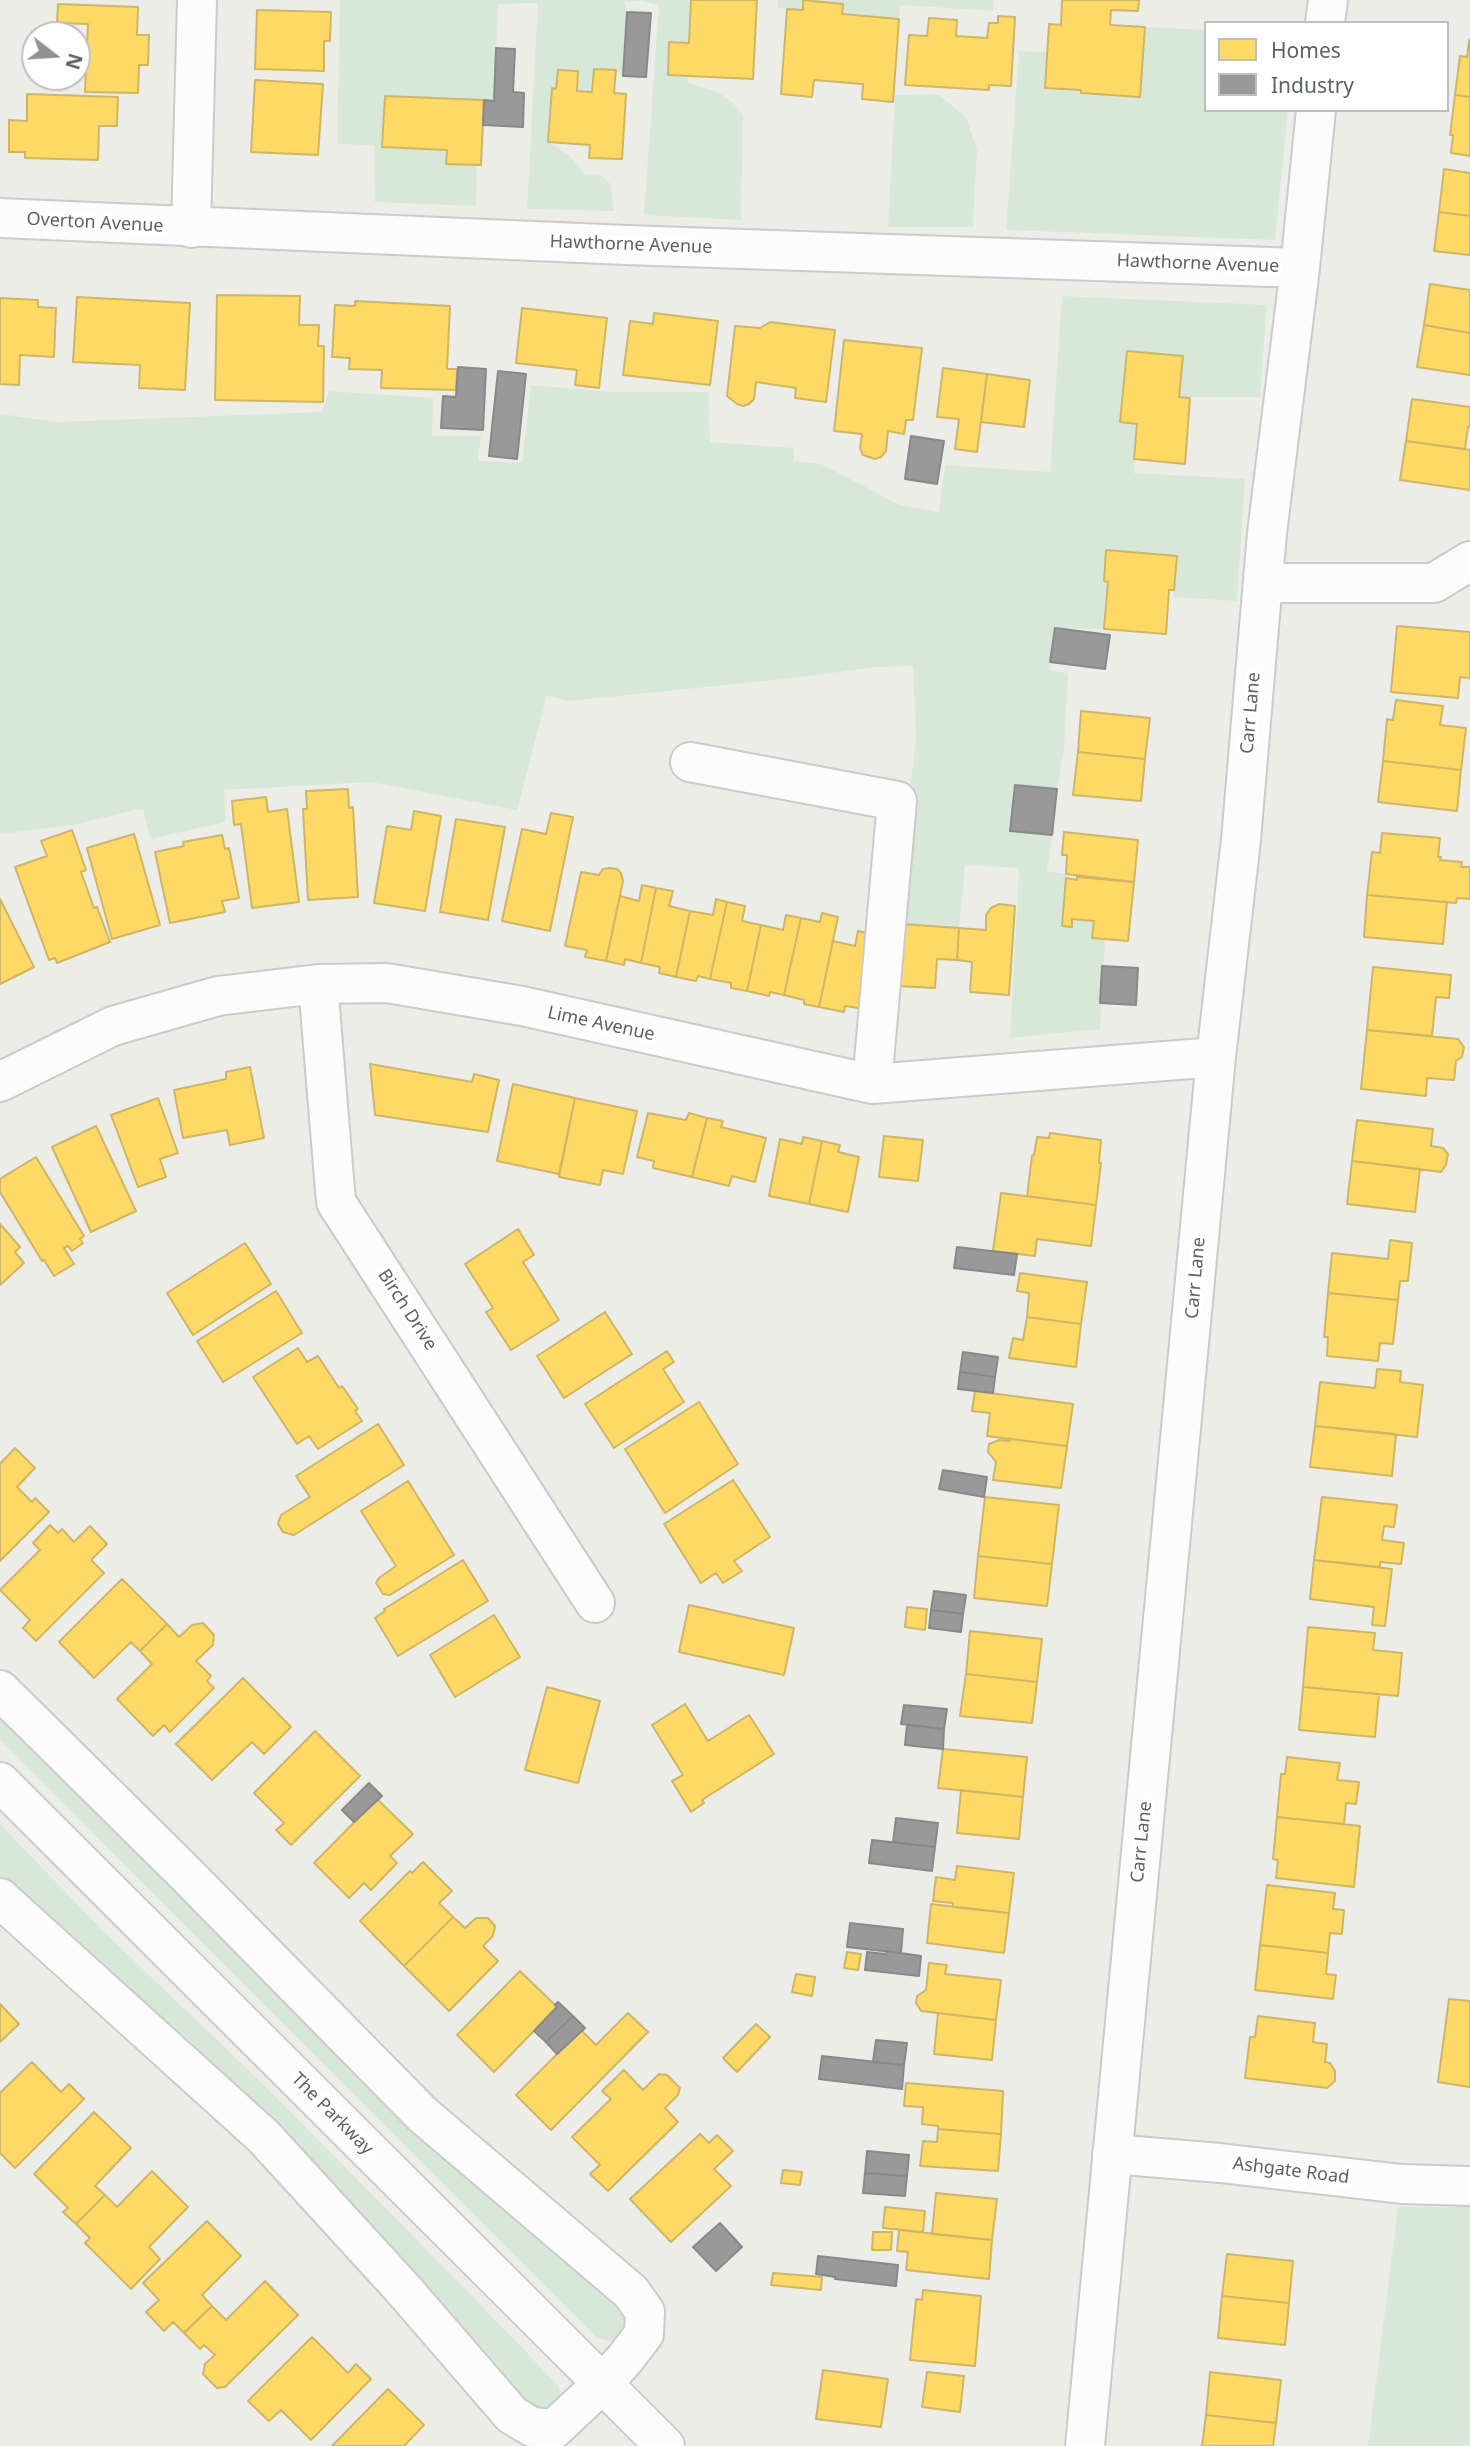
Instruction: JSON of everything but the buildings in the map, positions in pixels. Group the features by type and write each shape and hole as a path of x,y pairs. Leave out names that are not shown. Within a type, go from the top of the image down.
{"street":[{"path":"191,228 197,0"},
{"path":"1325,21 1328,0"},
{"name":"Carr Lane","path":"1085,2446 1216,1057 1242,822 1267,533 1300,268 1316,112"},
{"name":"Overton Avenue","path":"0,219 191,228"},
{"name":"Hawthorne Avenue","path":"191,228 1300,268"},
{"path":"1263,583 1434,583 1470,561"},
{"path":"690,762 897,801 872,1084"},
{"name":"Lime Avenue","path":"0,1082 113,1026 218,996 318,985 387,984 522,1006 872,1084 1216,1057"},
{"name":"Birch Drive","path":"318,985 336,1202 595,1603"},
{"path":"0,1690 422,2114 631,2292 645,2312 645,2334 602,2384 554,2429 533,2427 512,2415 403,2289 264,2137 0,1898"},
{"name":"The Parkway","path":"0,1782 665,2446"},
{"name":"Ashgate Road","path":"1112,2154 1220,2163 1402,2184 1470,2186"}],"green space":[{"path":"340,0 691,0 689,43 669,42 668,74 687,76 688,83 718,92 743,115 741,220 644,215 659,5 641,1 625,2 627,12 623,76 616,70 592,92 577,91 578,71 558,70 556,89 552,89 548,142 569,155 585,174 602,176 610,184 614,211 527,209 538,3 498,4 494,101 385,96 382,147 447,150 447,164 477,165 476,206 375,202 374,145 337,144"},
{"path":"778,0 804,0 803,10 778,8"},
{"path":"804,0 994,0 993,11 900,5 899,19 842,14 842,4"},
{"path":"1145,27 1204,30 1204,112 1288,112 1275,240 1006,230 1019,51 1047,52 1045,88 1139,97"},
{"path":"938,94 966,117 977,150 973,227 888,227 895,95"},
{"path":"1062,296 1267,305 1260,397 1179,397 1127,352 1120,422 1137,424 1134,473 1245,479 1237,601 1173,597 1177,556 1106,550 1104,581 1108,582 1104,629 1055,628 1050,671 1068,673 1064,748 1057,789 1015,785 1052,835 1047,871 1066,874 1072,919 1094,921 1092,937 1105,939 1100,1029 1010,1038 1019,868 965,865 959,928 902,924 909,798 916,740 913,666 876,667 569,701 547,696 517,810 371,782 224,790 226,822 150,839 143,808 73,825 0,834 0,414 56,422 322,412 329,391 433,398 432,436 481,436 478,461 522,462 531,385 611,392 709,392 710,442 794,448 794,461 821,464 900,505 939,512 945,465 1050,472"},
{"path":"0,1712 622,2305 631,2320 627,2335 612,2342 596,2337 0,1740"},
{"path":"0,1824 102,1930 267,2088 519,2344 559,2387 561,2400 556,2408 542,2410 524,2404 349,2203 185,2036 140,2002 0,1877"},
{"path":"1398,2207 1470,2207 1470,2446 1368,2446"}]}
